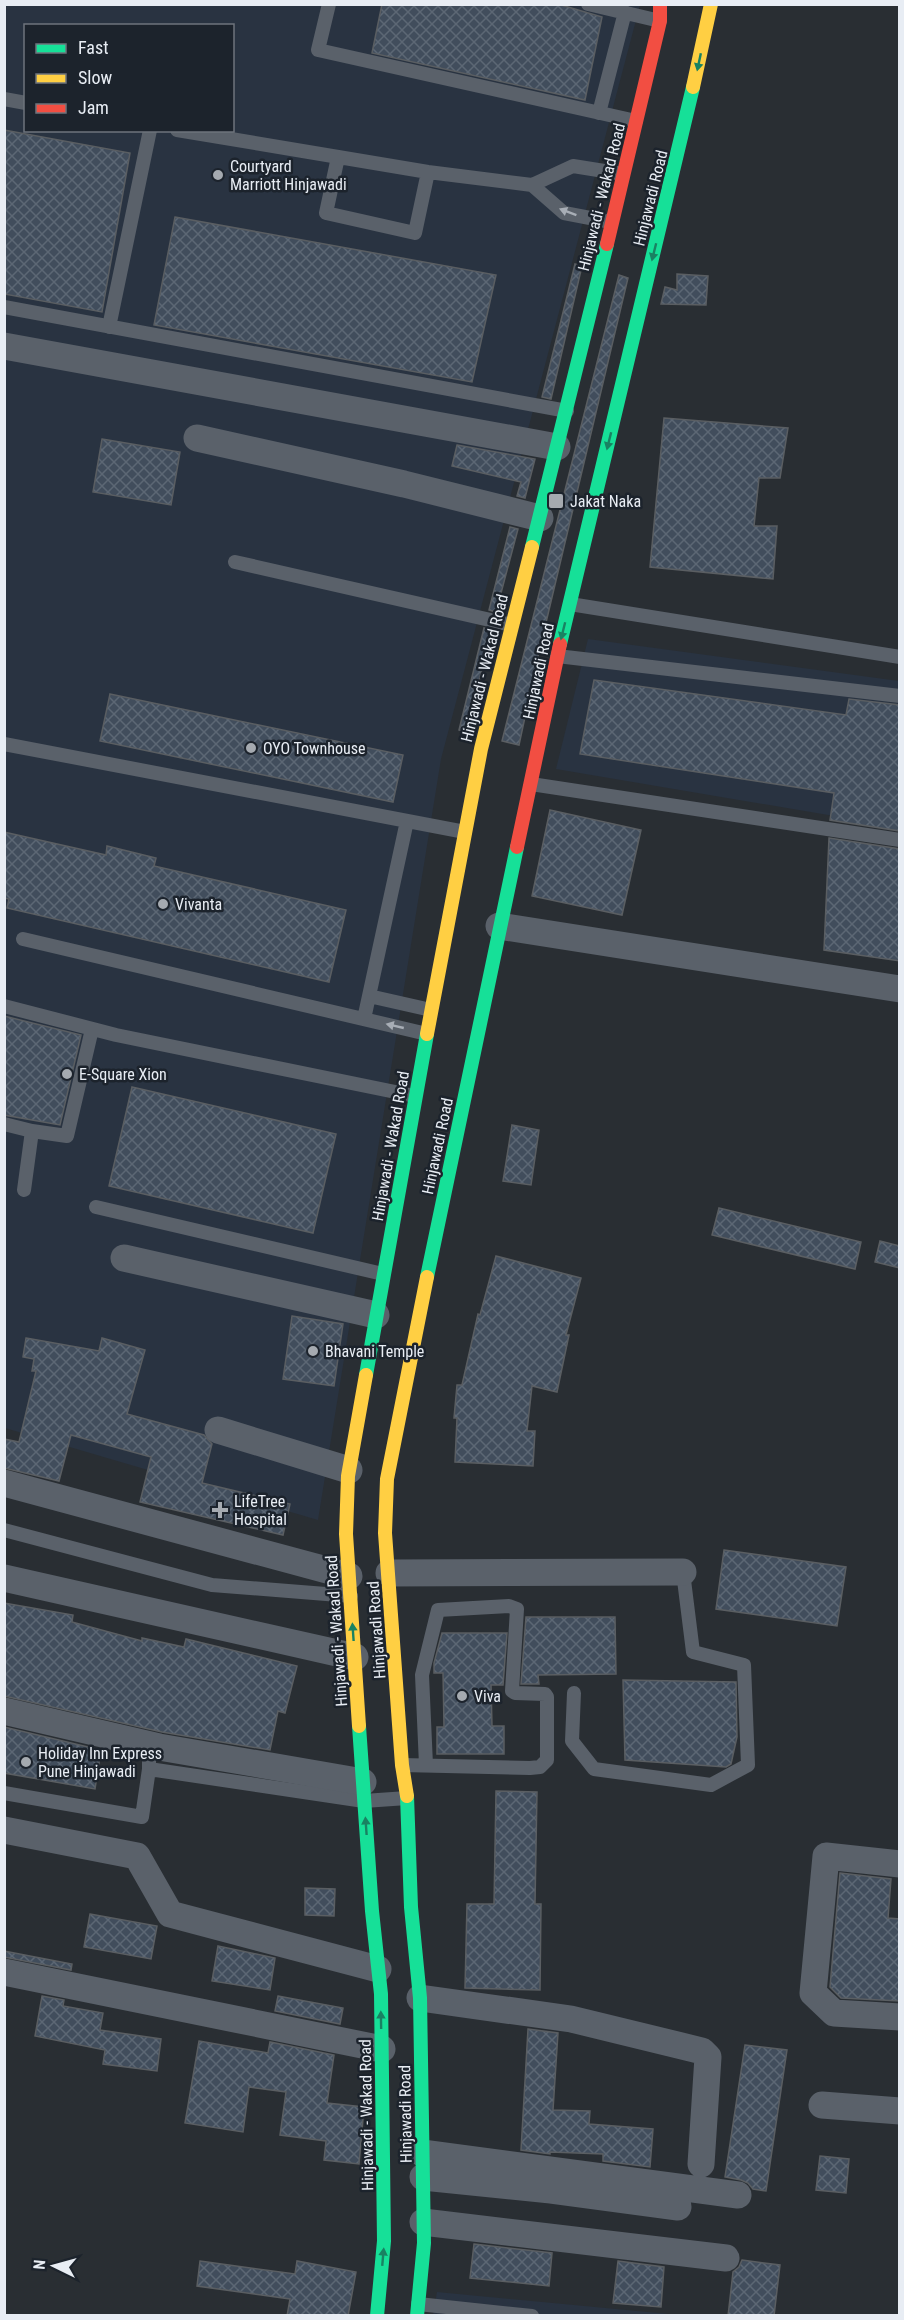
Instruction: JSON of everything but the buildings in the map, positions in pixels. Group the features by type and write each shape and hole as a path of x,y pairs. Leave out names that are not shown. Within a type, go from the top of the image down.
{"main road":[{"name":"Hinjawadi - Wakad Road","path":"377,2316 384,2241 381,1994 346,1534 349,1470 415,1096 481,749 567,411 660,21 660,4"},
{"name":"Hinjawadi Road","path":"417,2310 423,2222 420,1998 411,1907 407,1798 402,1765 386,1533 387,1479 499,926 557,656 692,93 711,4"}],"street":[{"path":"4,346 557,447"},
{"path":"198,438 404,484 540,518"},
{"path":"499,926 900,989"},
{"path":"124,1258 376,1315"},
{"path":"218,1430 349,1470"},
{"path":"4,1483 350,1586"},
{"path":"389,1573 683,1572"},
{"path":"4,1578 355,1657"},
{"path":"4,1711 364,1792"},
{"path":"4,1830 138,1856 170,1914 378,1970"},
{"path":"900,1864 826,1856 813,1993 834,2013 900,2017"},
{"path":"4,1972 382,2049"},
{"path":"420,1998 571,2019 702,2051 708,2057 701,2164"},
{"path":"822,2105 900,2111"},
{"path":"422,2165 738,2195"},
{"path":"422,2165 551,2190 678,2207"},
{"path":"423,2222 726,2258"}],"lane":[{"path":"329,4 318,50 636,121"},
{"path":"588,4 660,21"},
{"path":"599,113 625,12"},
{"path":"4,99 24,102"},
{"path":"109,327 150,132"},
{"path":"189,132 428,172 532,185 573,166 623,174"},
{"path":"338,157 326,213 415,233 428,172"},
{"path":"532,185 564,213 611,222"},
{"path":"4,308 567,411"},
{"path":"235,562 512,625"},
{"path":"570,604 900,657"},
{"path":"557,656 900,696"},
{"path":"5,747 465,832"},
{"path":"530,784 900,840"},
{"path":"364,1019 407,821"},
{"path":"23,939 427,1034"},
{"path":"369,996 431,1010"},
{"path":"4,1006 92,1029 415,1096"},
{"path":"4,1124 67,1136 92,1029"},
{"path":"24,1190 32,1131"},
{"path":"96,1207 383,1275"},
{"path":"4,1530 212,1585 350,1586"},
{"path":"574,1693 572,1741 594,1769 711,1785 748,1765 744,1665 693,1652 683,1572"},
{"path":"402,1765 530,1768 540,1767 547,1760 547,1697 545,1694 512,1691 517,1609 509,1606 438,1610 422,1675 426,1765"},
{"path":"4,1724 149,1752 150,1769 142,1817 4,1793"},
{"path":"150,1769 407,1798"},
{"path":"417,2310 532,2316"}],"shaded area":[{"path":"4,5 640,5 441,759 318,1520 5,1428"},
{"path":"588,639 899,681 899,827 556,769"},
{"path":"437,2292 679,2315 433,2316"}],"traffic: fast":[{"path":"560,644 693,87"},
{"path":"532,547 607,244"},
{"path":"427,1277 517,847"},
{"path":"366,1375 427,1034"},
{"path":"359,1726 372,1911 381,1994 384,2241 377,2316"},
{"path":"407,1796 411,1907 420,1998 424,2243 417,2316"}],"traffic: slow":[{"path":"693,87 711,4"},
{"path":"427,1034 481,749 532,547"},
{"path":"407,1796 402,1765 385,1533 387,1479 427,1277"},
{"path":"359,1726 346,1534 348,1476 366,1375"}],"traffic: jam":[{"path":"607,244 660,21 660,4"},
{"path":"517,847 560,644"}],"place":[{"name":"Courtyard Marriott Hinjawadi","path":"218,175"},
{"name":"Jakat Naka","path":"556,501"},
{"name":"OYO Townhouse","path":"251,748"},
{"name":"Vivanta","path":"163,904"},
{"name":"E-Square Xion","path":"67,1074"},
{"name":"Bhavani Temple","path":"313,1351"},
{"name":"LifeTree Hospital","path":"220,1510"},
{"name":"Viva","path":"462,1696"},
{"name":"Holiday Inn Express Pune Hinjawadi","path":"26,1762"}]}
